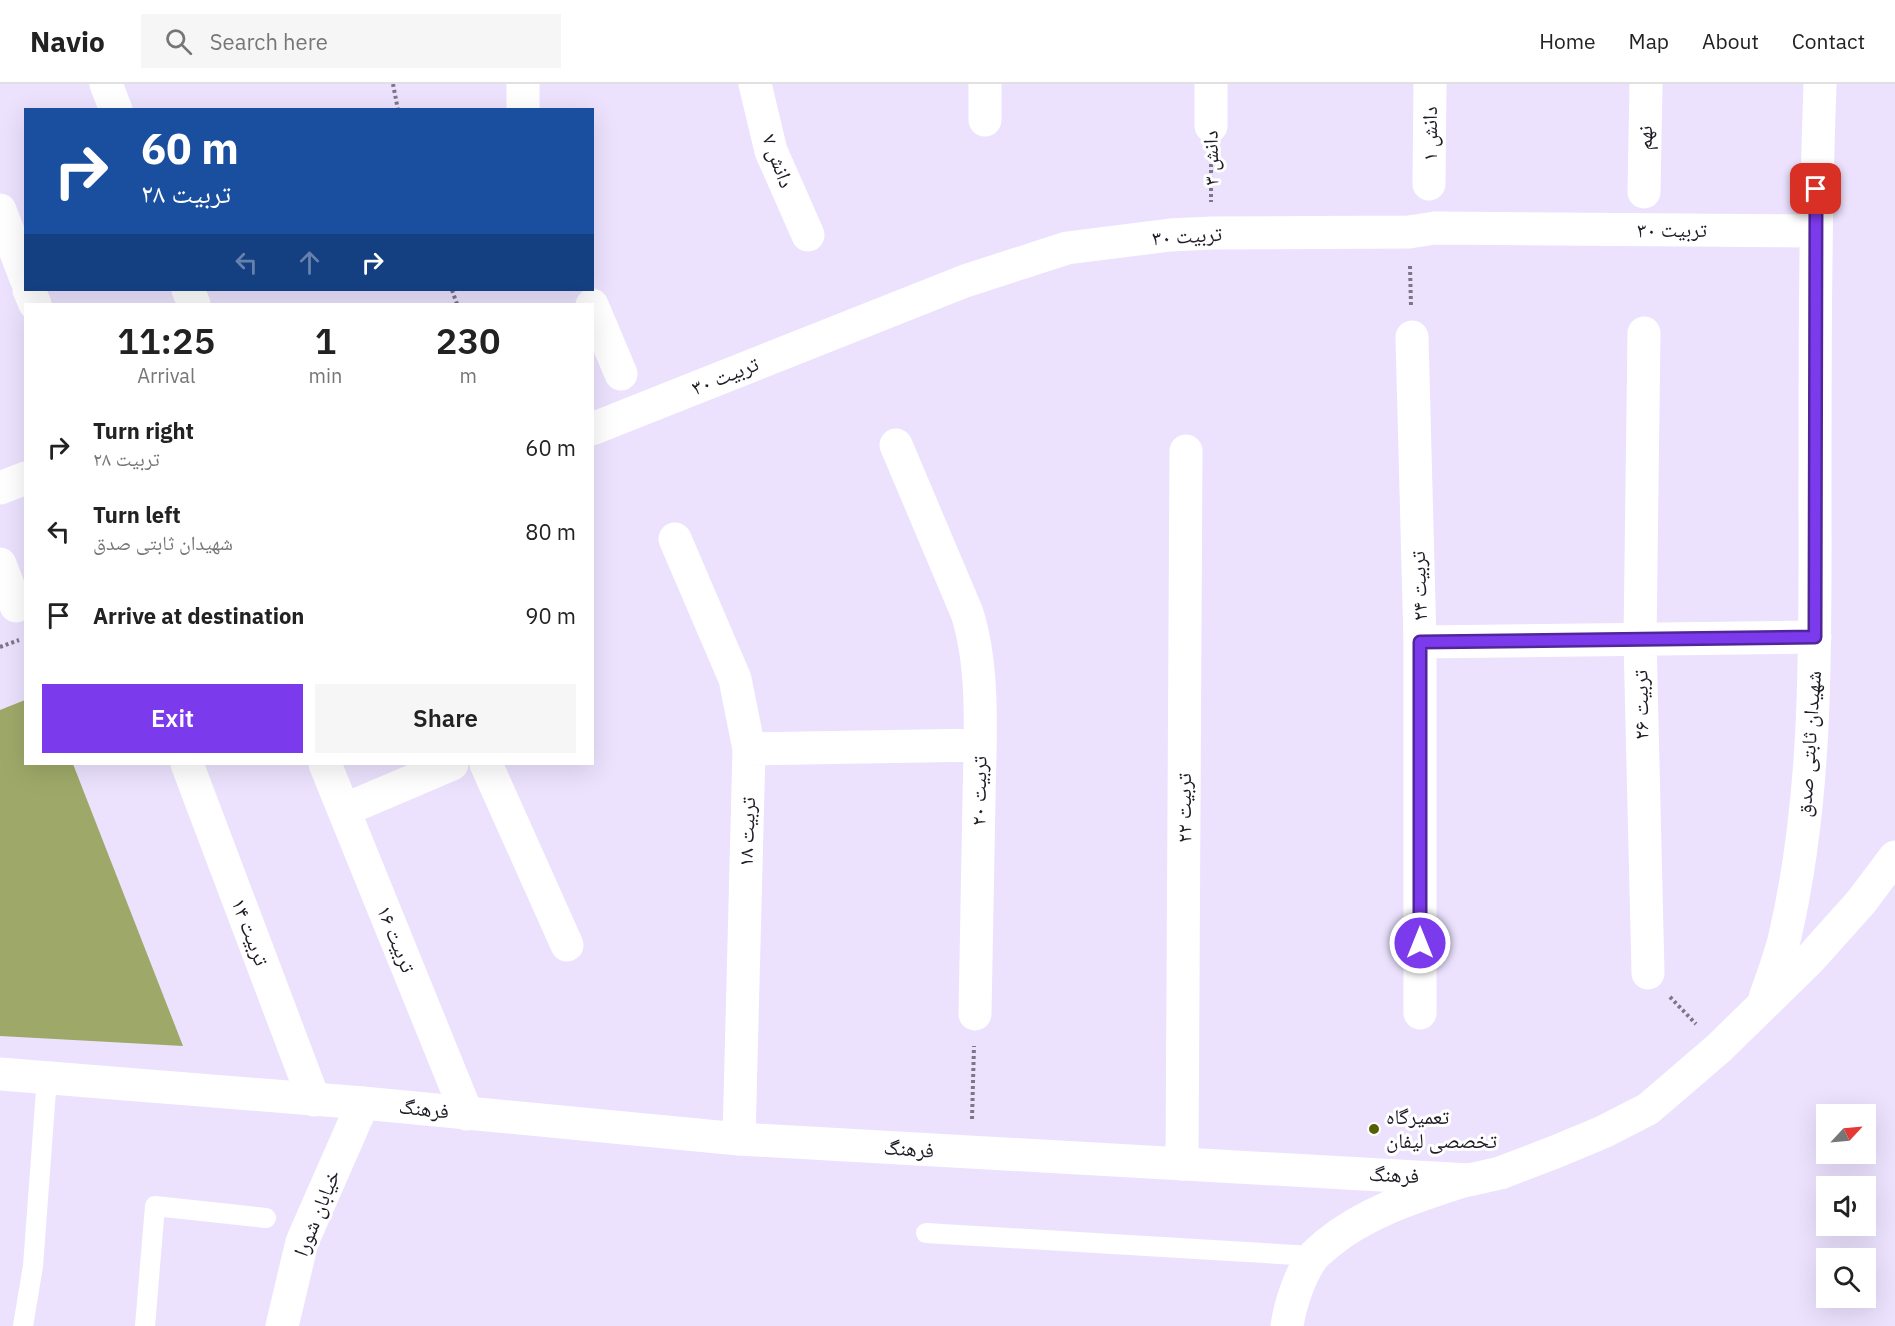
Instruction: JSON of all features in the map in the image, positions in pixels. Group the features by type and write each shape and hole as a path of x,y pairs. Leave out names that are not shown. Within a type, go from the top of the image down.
{"street":[{"path":"106,84 115,108"},
{"path":"523,84 524,108"},
{"name":"دانش ۷","path":"755,84 771,151 808,235"},
{"path":"985,84 985,120"},
{"name":"دانش ۳","path":"1211,84 1211,126"},
{"name":"دانش ۱","path":"1430,84 1430,184"},
{"name":"نهم","path":"1644,192 1646,84"},
{"name":"شهیدان ثابتی صدق","path":"1764,1002 1784,938 1800,863 1809,776 1815,637 1815,231 1820,84"},
{"path":"0,210 24,274"},
{"name":"تربیت ۳۰","path":"594,428 965,281 1067,248 1170,235 1212,233 1409,232 1435,228 1815,231"},
{"path":"594,310 621,374"},
{"name":"تربیت ۲۶","path":"1644,333 1640,640 1648,973"},
{"name":"تربیت ۲۴","path":"1412,337 1420,642 1420,1013"},
{"name":"تربیت ۲۰","path":"896,446 967,613 977,656 980,746 975,1014"},
{"name":"تربیت ۲۲","path":"1182,1164 1186,451"},
{"path":"0,488 24,479"},
{"name":"تربیت ۱۸","path":"675,539 735,679 749,749 738,1139"},
{"path":"0,564 16,606"},
{"path":"1420,642 1815,637"},
{"path":"749,749 980,746"},
{"name":"تربیت ۱۴","path":"187,765 314,1100"},
{"name":"تربیت ۱۶","path":"325,765 467,1114"},
{"path":"344,810 450,765"},
{"path":"486,765 567,945"},
{"name":"فرهنگ","path":"0,1074 363,1103 738,1139 1469,1179 1500,1173 1554,1152 1603,1132 1648,1109 1719,1048 1810,959 1862,902 1895,857"},
{"name":"خیابان شورا","path":"282,1326 302,1242 363,1103"},
{"path":"1287,1326 1298,1285 1313,1256 1338,1235 1360,1220 1394,1204 1469,1179"}],"lane":[{"path":"23,1326 33,1266 47,1077"},
{"path":"145,1326 155,1206 266,1218"},
{"path":"926,1233 1313,1256"}],"path":[{"path":"393,84 398,108"},
{"name":"دانش ۳","path":"1211,126 1212,233"},
{"path":"1409,232 1412,337"},
{"path":"0,647 24,638"},
{"path":"1648,973 1719,1048"},
{"path":"972,1153 975,1014"}],"green space":[{"path":"24,700 24,765 73,765 183,1046 0,1036 0,710"}],"place":[{"name":"تعمیرگاه تخصصی لیفان","path":"1374,1129"}],"route":[{"path":"1420,943 1420,642 1815,637 1816,189"}]}
